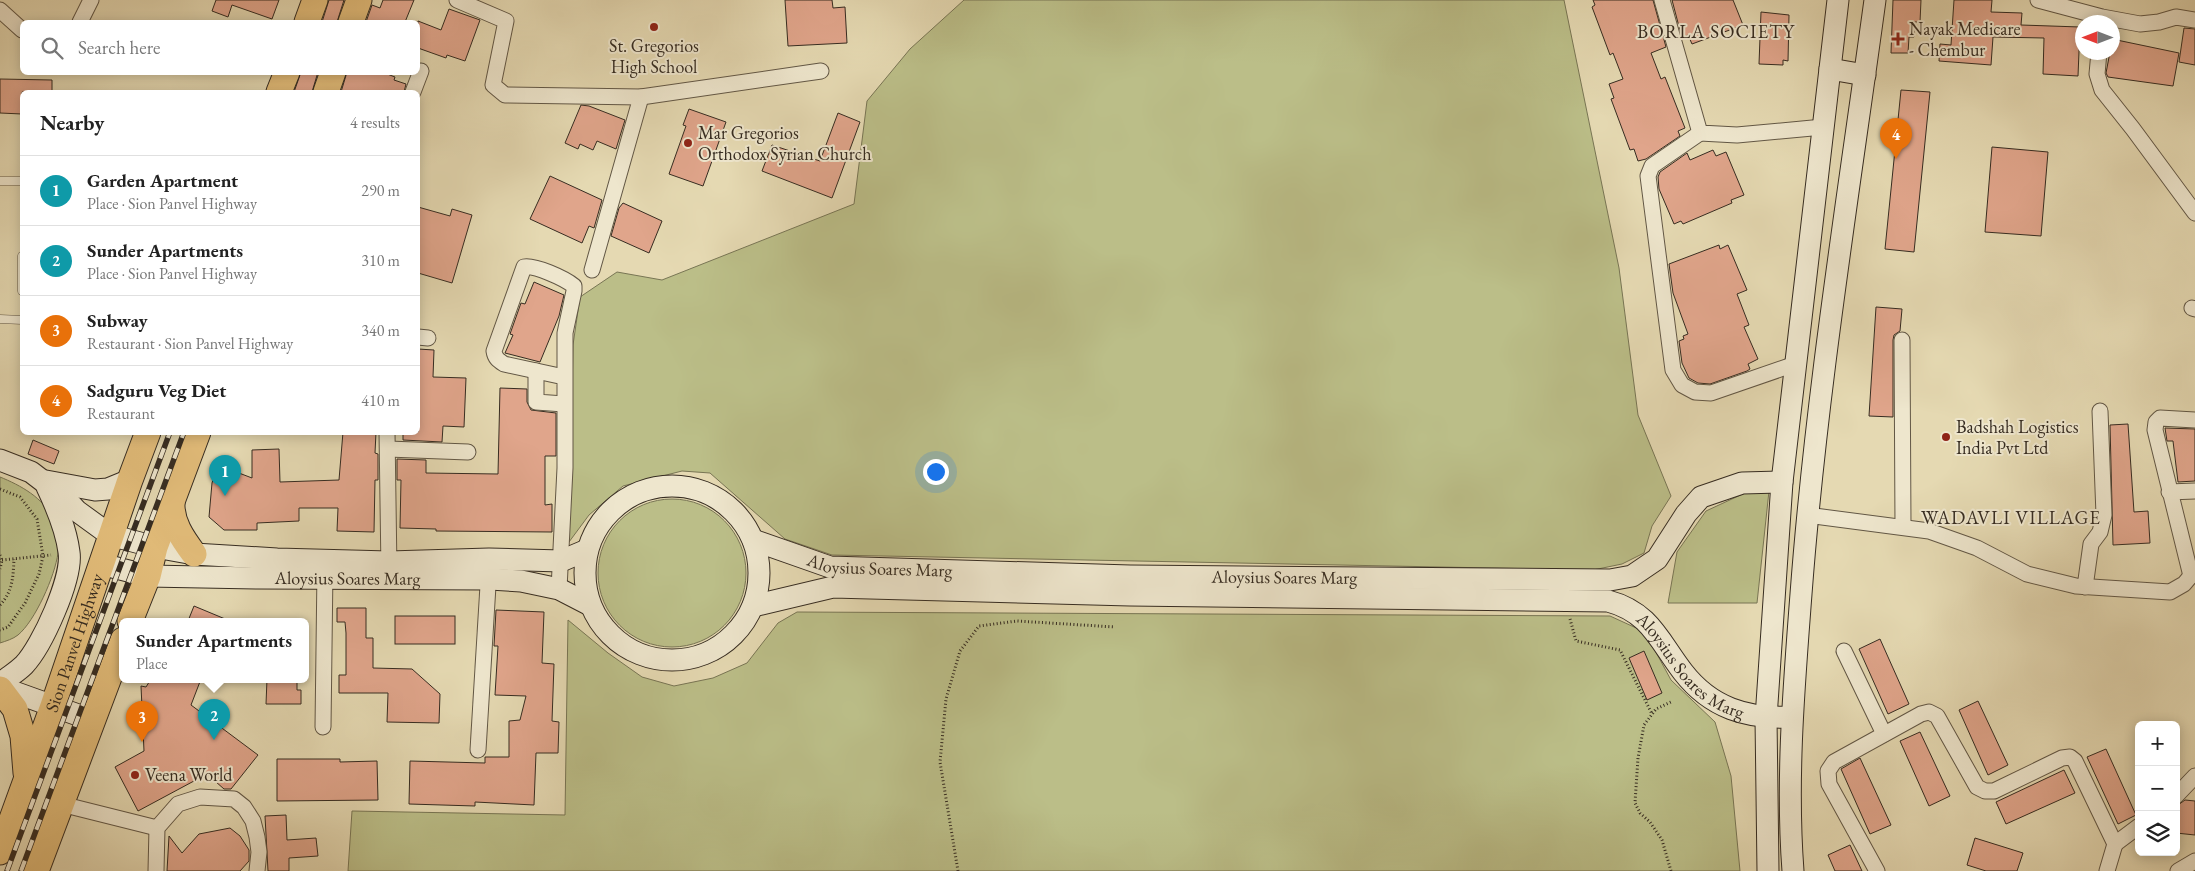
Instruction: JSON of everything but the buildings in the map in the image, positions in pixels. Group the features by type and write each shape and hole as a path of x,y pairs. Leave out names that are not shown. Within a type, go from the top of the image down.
{"highway":[{"path":"307,20 315,0"},
{"path":"352,20 359,0"},
{"path":"280,90 286,75"},
{"path":"327,90 332,75"},
{"name":"Sion Panvel Highway","path":"0,852 54,706 110,535 147,435"},
{"path":"131,618 148,576 155,547 197,435"},
{"path":"172,502 172,511 179,534 194,554"},
{"path":"36,871 119,650"},
{"path":"0,686 15,710 23,736 27,781"}],"main road":[{"path":"1768,871 1766,718 1782,490 1838,0"},
{"path":"1793,871 1791,840 1791,717 1808,507 1875,0"},
{"path":"1830,69 1864,75"},
{"path":"0,460 31,472 44,480 77,511 110,535"},
{"path":"44,480 95,490 108,489 130,480"},
{"path":"44,480 62,522 70,554 64,586 46,631 25,664 0,686 92,720"},
{"name":"Aloysius Soares Marg","path":"752,606 833,588 1188,586 1569,590 1632,576 1657,559 1686,514 1701,497 1742,483 1782,490 1808,507"},
{"path":"666,485 693,488 718,498 739,517 753,540 758,562 758,584 752,606 737,631 714,650 686,659 656,659 628,649 605,630 590,604 584,577 587,550 598,525 616,504 640,490 666,485"},
{"name":"Aloysius Soares Marg","path":"110,535 155,547 194,554 221,566"},
{"name":"Aloysius Soares Marg","path":"753,540 830,567 1130,586"},
{"name":"Aloysius Soares Marg","path":"101,564 148,576 221,566 389,570 489,569 560,561 587,550"},
{"name":"Aloysius Soares Marg","path":"489,569 521,581 559,589 590,604"},
{"name":"Aloysius Soares Marg","path":"1569,590 1621,604 1649,623 1684,673 1706,696 1736,711 1766,718 1791,717"}],"street":[{"path":"81,20 91,0"},
{"path":"457,0 506,21 493,85 505,95 641,97 821,70"},
{"path":"1662,0 1700,133"},
{"path":"2038,0 2086,15"},
{"path":"0,10 20,28"},
{"path":"2120,22 2151,24 2176,17 2195,20"},
{"path":"2098,60 2097,74 2102,90 2134,128 2195,213"},
{"path":"420,75 422,70"},
{"path":"414,90 420,75"},
{"path":"592,270 641,97"},
{"path":"1795,364 1711,393 1695,392 1682,385 1672,370 1648,176 1652,166 1700,133 1737,135 1823,128"},
{"path":"559,589 565,468 565,333 574,286 568,281 529,266 521,272 494,350 497,360 504,364 564,377"},
{"path":"1902,340 1903,526"},
{"path":"536,371 536,402 564,404"},
{"path":"2085,587 2091,544 2100,532 2104,514 2100,411"},
{"path":"1808,507 1929,531 1977,548 2027,574 2085,587 2170,592 2184,584 2193,573 2169,492 2155,430 2156,422 2160,418 2195,420"},
{"path":"387,435 389,570"},
{"path":"388,449 468,452"},
{"path":"2169,492 2195,491"},
{"path":"323,727 325,569"},
{"path":"478,750 489,569"},
{"path":"1844,651 1884,734"},
{"path":"1877,871 1829,784 1828,771 1834,762 1921,714 1929,712 1938,716 1977,787 1985,791 1994,791 2062,758 2070,757 2075,761 2115,844"},
{"path":"2180,792 2195,776"},
{"path":"156,871 157,828 178,804 200,797 234,799 244,807 253,821 259,852 257,871"},
{"path":"61,804 157,828"},
{"path":"2107,871 2115,844 2135,829"},
{"path":"2178,871 2195,861"}],"lane":[{"path":"0,181 20,181"},
{"path":"0,320 20,320"}],"path":[{"path":"0,489 20,498 37,519 44,556 39,574 25,604 8,628 0,630"},
{"path":"2,560 58,554"},
{"path":"0,555 2,560 0,569"},
{"path":"0,605 8,596 13,579 14,559"},
{"path":"1569,590 1570,620 1576,641 1620,650 1652,714"},
{"path":"958,871 940,762 946,699 960,651 979,626 1017,621 1115,627"},
{"path":"1671,871 1662,840 1650,822 1640,813 1635,802 1638,758 1644,725 1656,709 1673,702"}],"green space":[{"path":"964,0 1564,0 1619,268 1638,415 1671,496 1652,526 1644,553 1622,564 1593,570 832,555 785,539 710,473 682,471 623,486 589,515 569,542 573,345 580,297 617,272 662,280 854,204 867,101 910,49"},
{"path":"0,477 31,493 49,511 54,523 58,549 49,585 31,620 18,635 0,643"},
{"path":"1769,491 1757,603 1668,603 1677,552 1706,511 1747,492"},
{"path":"672,499 700,505 724,521 740,545 746,573 740,601 724,625 700,641 672,647 644,641 620,625 604,601 598,573 604,545 620,521 644,505"},
{"path":"797,612 1610,616 1645,632 1671,680 1715,722 1731,776 1740,871 348,871 352,811 565,815 568,620 608,653 642,677 674,686 713,678 747,663 778,623"}],"railway":[{"path":"7,871 169,435"},
{"path":"21,871 183,435"}],"place":[{"name":"St. Gregorios High School","path":"654,27"},
{"name":"Nayak Medicare - Chembur","path":"1898,39"},
{"name":"Mar Gregorios Orthodox Syrian Church","path":"688,143"},
{"name":"Sadguru Veg Diet","path":"1896,159"},
{"name":"Badshah Logistics India Pvt Ltd","path":"1946,437"},
{"name":"Garden Apartment","path":"225,496"},
{"name":"Sunder Apartments","path":"214,740"},
{"name":"Subway","path":"142,742"},
{"name":"Veena World","path":"135,775"}],"district":[{"name":"BORLA SOCIETY","path":"1716,31"},
{"name":"WADAVLI VILLAGE","path":"2011,517"}]}
